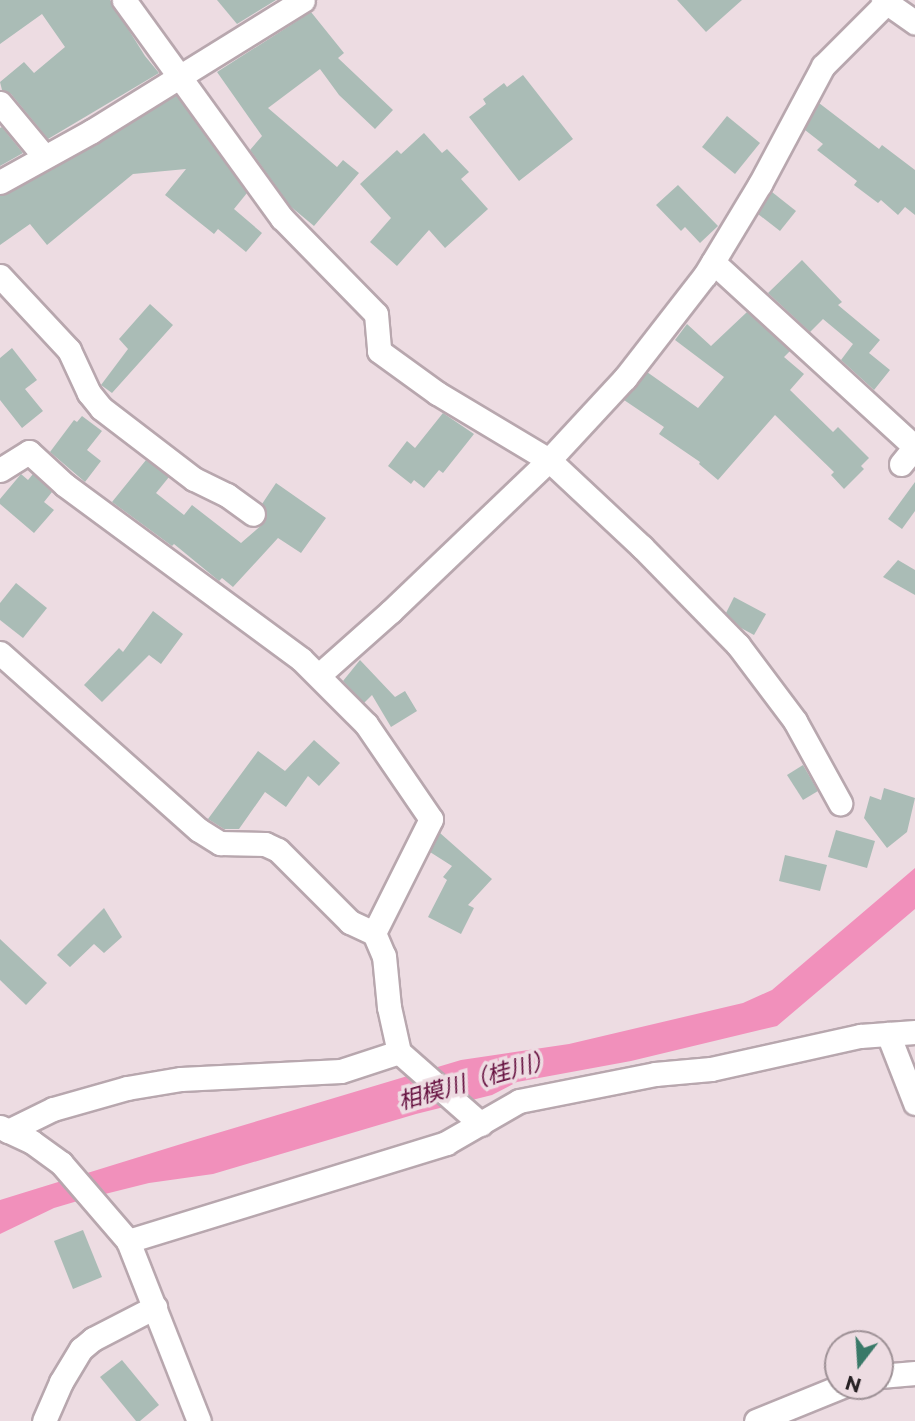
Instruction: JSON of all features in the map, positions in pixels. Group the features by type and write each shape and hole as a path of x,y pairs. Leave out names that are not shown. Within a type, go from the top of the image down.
{"street":[{"path":"124,0 282,218 376,314 379,351 437,393 549,460 642,547 738,645 795,721 840,803"},
{"path":"0,181 92,131 303,0"},
{"path":"319,675 391,611 549,460 632,370 713,262 761,184 822,66 886,1 915,22"},
{"path":"0,103 44,156"},
{"path":"713,262 910,452"},
{"path":"0,276 69,350 89,393 101,408 194,479 227,495 253,514"},
{"path":"0,470 29,452 65,485 155,554 215,593 319,675 366,724 430,819 374,933"},
{"path":"0,653 200,830 220,843 265,844 278,850 350,922 374,933 384,956 389,1007 405,1058 474,1118"},
{"path":"900,1048 915,1032"},
{"path":"128,1241 446,1143 474,1118 519,1101 584,1086 711,1069 860,1036 900,1048"},
{"path":"900,1048 915,1103"},
{"path":"4,1129 53,1109 127,1087 181,1079 341,1071 405,1058"},
{"path":"4,1129 32,1142 61,1163 128,1241 199,1421"},
{"path":"44,1421 61,1382 81,1349 93,1339 155,1307"},
{"path":"894,1375 915,1373"},
{"path":"756,1421 824,1393"}],"water":[{"name":"相模川（桂川）","path":"915,868 915,909 777,1026 631,1061 517,1082 492,1095 416,1114 213,1174 149,1183 81,1200 54,1208 0,1234 0,1200 461,1060 569,1044 743,1003 772,990"}],"building":[{"path":"0,0 110,0 145,56 159,73 48,139 11,94 2,90 0,82 24,62 34,73 65,47 42,14 0,44"},
{"path":"217,0 276,0 237,24"},
{"path":"677,0 742,0 706,32"},
{"path":"311,12 344,53 338,58 393,110 375,129 339,95 320,69 268,108 337,167 343,160 359,173 314,226 290,206 250,150 262,136 217,72"},
{"path":"523,75 573,139 519,181 469,117 486,104 483,99 504,83 507,87"},
{"path":"176,95 247,193 234,209 262,233 246,252 218,229 214,234 165,195 186,169 133,174 47,245 30,224 0,245 0,196 99,143"},
{"path":"819,103 879,149 882,145 915,170 915,215 905,207 898,215 881,200 878,203 854,185 857,181 817,150 823,144 805,130"},
{"path":"727,116 760,143 735,174 702,147"},
{"path":"2,127 23,153 0,166 0,128"},
{"path":"424,133 442,153 447,149 469,172 461,179 488,209 445,248 429,230 397,266 370,242 391,218 360,184 397,150 401,154"},
{"path":"678,185 718,226 700,243 685,227 681,231 656,205"},
{"path":"772,192 796,211 780,231 758,214"},
{"path":"802,260 842,302 838,305 880,340 869,353 890,370 874,390 841,360 853,344 823,319 810,332 768,293"},
{"path":"150,304 173,325 112,393 101,385 128,349 119,339"},
{"path":"747,312 790,351 784,357 804,374 790,390 833,432 838,427 869,458 861,466 864,469 844,489 831,475 834,472 775,415 718,480 699,464 700,462 659,434 664,427 624,400 647,372 698,408 724,377 675,340 687,324 711,346"},
{"path":"12,348 37,380 25,389 43,411 22,428 0,400 0,358"},
{"path":"443,413 474,434 443,473 439,470 424,488 414,480 411,484 388,466 407,441 415,448"},
{"path":"82,416 102,431 87,450 101,461 85,482 50,452 74,420 77,422"},
{"path":"146,460 169,477 156,493 184,515 192,505 241,543 265,522 267,514 262,504 276,483 326,518 301,553 278,538 233,587 222,578 219,581 174,544 172,546 112,502"},
{"path":"21,474 28,480 33,474 52,492 44,502 54,510 34,533 0,504 0,499"},
{"path":"915,482 915,511 902,529 888,519"},
{"path":"898,560 915,570 915,595 883,577"},
{"path":"16,583 47,608 23,638 0,620 0,603"},
{"path":"734,597 766,614 754,635 741,628 726,613"},
{"path":"153,611 183,634 161,664 149,655 102,702 84,685 119,648 123,652"},
{"path":"360,660 395,697 405,691 417,711 391,727 372,695 364,703 343,681"},
{"path":"314,740 340,763 319,786 308,776 286,807 265,792 239,829 224,829 208,819 258,751 285,771"},
{"path":"803,765 818,791 803,800 787,775"},
{"path":"884,788 915,798 907,832 887,848 864,818 870,796 881,800"},
{"path":"836,830 875,841 867,868 828,857"},
{"path":"440,833 492,879 468,905 474,908 461,934 428,917 447,880 443,877 452,866 430,852"},
{"path":"785,855 827,865 820,891 779,881"},
{"path":"104,908 122,937 104,953 94,944 70,967 57,955"},
{"path":"0,939 47,983 26,1005 0,980"},
{"path":"83,1230 102,1277 73,1289 54,1241"},
{"path":"122,1360 159,1405 140,1421 136,1421 100,1377"}]}
